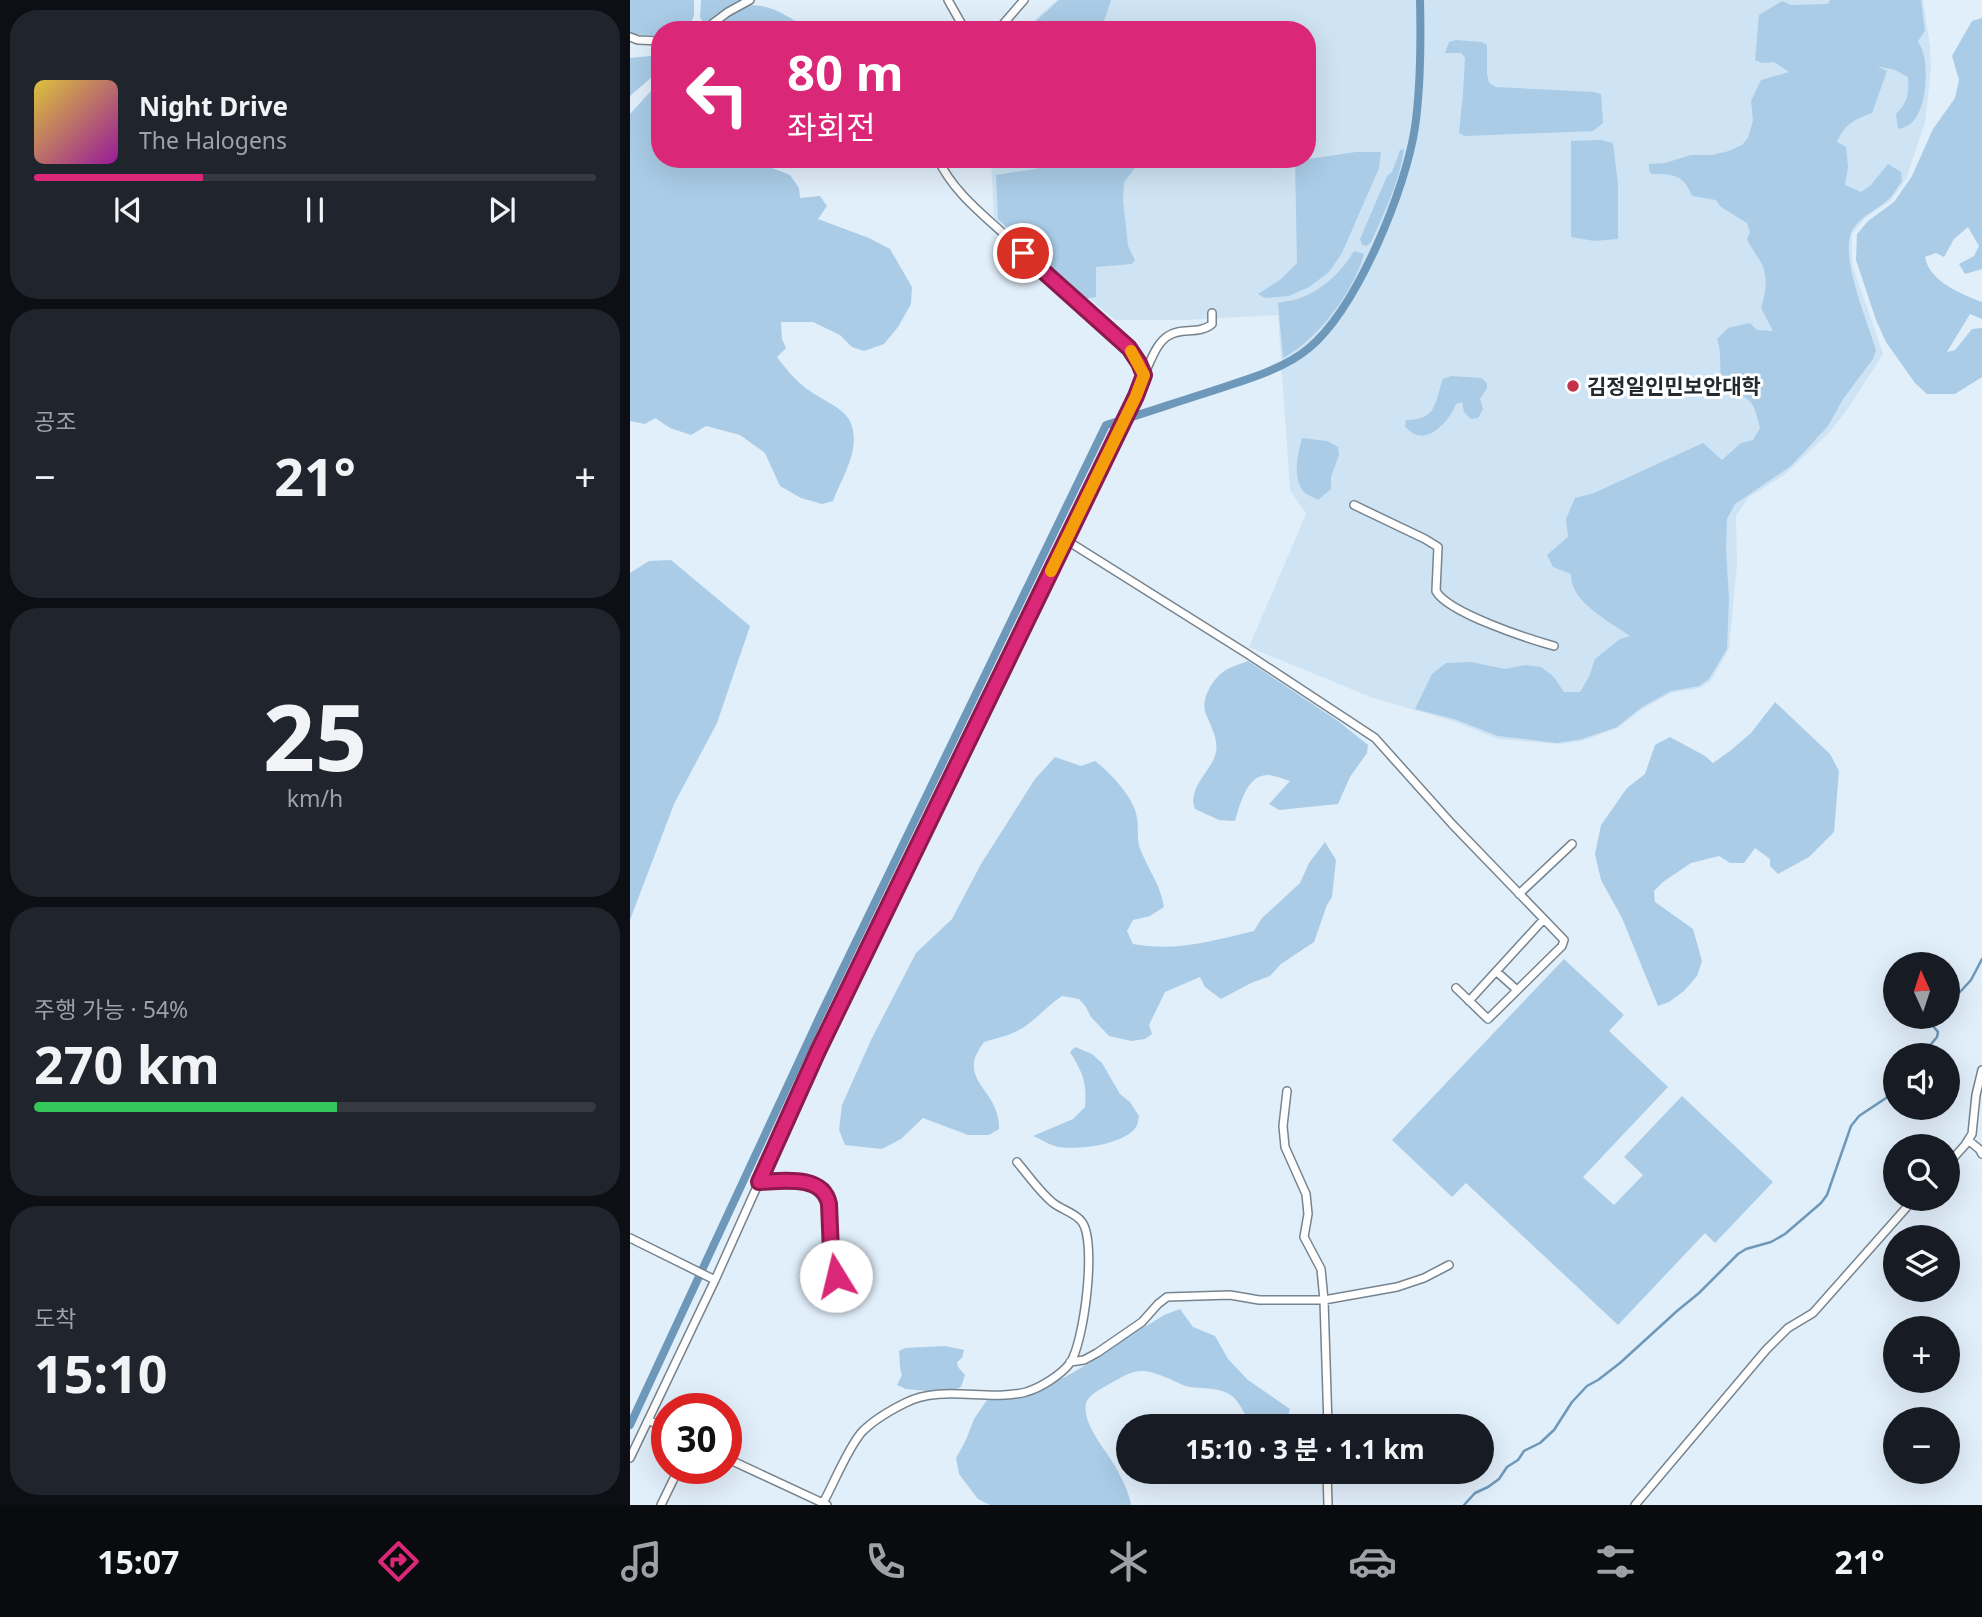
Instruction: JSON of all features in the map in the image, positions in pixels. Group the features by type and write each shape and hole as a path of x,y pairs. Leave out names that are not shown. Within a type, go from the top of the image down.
{"street":[{"path":"716,21 750,0"},
{"path":"948,0 960,21"},
{"path":"1006,21 1024,0"},
{"path":"630,37 651,41"},
{"path":"942,168 967,200 1129,348 1144,375"},
{"path":"630,1458 818,1051 1144,375 1160,344 1168,335 1205,330 1212,324 1212,313"},
{"path":"1354,505 1425,538 1438,547 1436,591 1446,602 1525,638 1554,646"},
{"path":"1066,540 1375,738 1452,824 1564,940 1562,946 1489,1019 1456,988"},
{"path":"1519,894 1572,844"},
{"path":"1469,1001 1544,919"},
{"path":"1497,972 1517,990"},
{"path":"1960,1150 1972,1134 1982,1070"},
{"path":"1287,1091 1283,1126 1285,1147 1306,1194 1308,1214 1304,1237 1321,1269 1328,1414"},
{"path":"1968,1140 1982,1154"},
{"path":"742,1465 825,1504 862,1432 902,1404 919,1396 1008,1394 1027,1391 1062,1371 1070,1362 1081,1334 1089,1247 1086,1231 1082,1222 1049,1200 1017,1162"},
{"path":"759,1182 811,1183 823,1189 829,1204 834,1268 848,1295"},
{"path":"1636,1505 1766,1350 1788,1328 1812,1313 1903,1211"},
{"path":"630,1238 713,1279"},
{"path":"1070,1362 1084,1360 1097,1353 1142,1322 1167,1297 1230,1296 1259,1300 1324,1300 1397,1287 1424,1278 1449,1265"},
{"path":"661,1505 671,1484"},
{"path":"1327,1484 1328,1505"}],"shaded area":[{"path":"630,0 694,0 692,21 651,21 651,35 630,34"},
{"path":"701,0 744,0 712,21 702,21"},
{"name":"김정일인민보안대학","path":"1057,0 1923,0 1931,69 1925,122 1906,179 1890,201 1865,218 1852,234 1852,264 1883,354 1829,433 1784,475 1749,497 1736,516 1737,564 1729,649 1711,681 1700,688 1671,693 1642,709 1618,728 1582,741 1558,744 1498,739 1453,721 1373,698 1249,647 1306,514 1290,490 1278,315 1184,320 1115,320 994,218 991,168 1316,168 1316,21 1033,21"},
{"path":"1059,0 1111,0 1104,21 1036,21"},
{"path":"1830,0 1921,0 1925,31 1918,41 1925,64 1924,93 1915,120 1898,129 1896,114 1907,97 1908,77 1895,70 1877,66 1887,71 1872,113 1850,123 1837,142 1846,147 1848,167 1845,185 1861,192 1871,185 1888,164 1901,172 1902,181 1892,195 1860,221 1852,231 1849,242 1852,273 1876,350 1873,359 1843,399 1828,426 1791,466 1735,504 1727,519 1727,649 1709,679 1699,686 1671,691 1642,707 1617,727 1582,739 1557,743 1498,736 1454,719 1415,709 1432,674 1446,663 1471,662 1505,669 1525,665 1541,667 1553,676 1564,692 1580,692 1595,659 1620,639 1630,636 1602,618 1584,602 1572,584 1571,574 1553,567 1547,555 1568,537 1566,519 1575,498 1594,493 1703,443 1722,460 1741,443 1753,440 1760,428 1756,411 1747,398 1725,391 1717,339 1728,328 1750,323 1757,330 1773,331 1761,308 1766,280 1762,264 1747,239 1750,232 1747,223 1721,207 1716,200 1692,196 1677,177 1652,174 1649,164 1665,163 1691,155 1712,155 1742,145 1748,138 1753,120 1751,101 1761,80 1789,72 1774,62 1762,63 1755,60 1759,15 1782,1 1791,5 1828,4"},
{"path":"750,5 770,8 796,21 723,21 726,16"},
{"path":"1982,18 1982,269 1965,274 1959,264 1974,256 1979,246 1968,227 1954,239 1944,257 1936,253 1925,257 1939,280 1982,302 1982,319 1970,314 1947,352 1955,350 1972,329 1982,328 1982,377 1955,394 1927,394 1915,383 1886,342 1876,320 1856,260 1857,234 1868,221 1894,202 1912,176 1933,129 1955,98 1959,80 1952,56 1972,21"},
{"path":"1449,42 1482,42 1487,45 1487,74 1489,83 1496,87 1601,94 1603,123 1593,131 1465,136 1459,133 1465,58 1461,53 1445,53"},
{"path":"651,56 651,78 630,96 630,58"},
{"path":"651,91 651,168 772,168 790,175 799,188 800,198 820,196 827,206 818,219 890,249 912,287 911,304 898,327 884,344 864,351 852,347 840,335 813,322 781,322 782,339 786,348 777,357 803,386 835,406 848,418 852,426 852,455 833,501 822,504 801,498 780,486 765,453 740,435 706,426 691,435 670,428 655,418 645,424 630,421 630,114"},
{"path":"1601,140 1613,143 1618,184 1618,239 1594,241 1571,237 1571,141"},
{"path":"1404,149 1399,173 1386,208 1371,242 1367,246 1362,245 1360,239 1387,176 1392,172 1400,150"},
{"path":"1356,152 1381,152 1379,168 1342,253 1329,272 1309,287 1289,296 1265,298 1258,294 1280,280 1297,263 1295,168 1316,168 1316,158"},
{"path":"1135,168 1124,182 1123,200 1128,246 1135,260 1132,264 1096,267 1096,297 1085,299 1073,292 998,219 996,175 1035,169"},
{"path":"1354,251 1364,254 1343,299 1309,339 1283,358 1278,303 1298,299 1324,285 1338,273"},
{"path":"1451,376 1481,378 1487,383 1480,399 1483,409 1478,418 1471,419 1464,412 1462,402 1456,404 1448,419 1435,431 1427,435 1412,433 1405,426 1406,420 1429,414 1436,403 1443,379"},
{"path":"1302,438 1327,441 1338,447 1339,455 1331,477 1331,489 1318,500 1303,491 1298,478 1297,465"},
{"path":"671,560 750,626 717,723 674,804 630,920 630,573 649,561"},
{"path":"1248,661 1338,721 1368,745 1367,753 1350,777 1338,804 1279,810 1269,804 1290,781 1267,775 1254,780 1249,786 1235,821 1219,820 1195,809 1193,802 1196,788 1216,750 1214,734 1205,709 1206,697 1211,685 1223,672"},
{"path":"1775,702 1830,754 1839,771 1834,832 1809,857 1778,874 1770,866 1770,859 1755,848 1744,863 1730,863 1719,856 1691,863 1663,882 1654,891 1655,902 1693,929 1702,961 1697,976 1684,991 1658,1006 1622,918 1601,880 1595,854 1601,825 1627,788 1645,774 1655,745 1670,737 1713,763 1751,733"},
{"path":"1055,757 1081,766 1095,761 1108,772 1132,803 1138,822 1139,847 1158,885 1164,907 1150,916 1133,920 1127,931 1133,944 1179,946 1254,931 1262,918 1300,883 1309,863 1325,842 1336,860 1332,897 1314,942 1281,964 1270,976 1221,999 1205,987 1200,977 1165,992 1149,1025 1152,1034 1145,1039 1131,1041 1109,1036 1079,999 1062,996 1023,1028 984,1042 977,1054 974,1070 995,1108 999,1129 989,1135 968,1135 923,1118 901,1139 882,1149 845,1145 839,1130 842,1105 871,1040 916,953 952,919 981,864 1035,779"},
{"path":"1564,959 1624,1015 1609,1031 1668,1087 1583,1177 1614,1205 1643,1175 1624,1157 1682,1096 1773,1182 1715,1243 1705,1233 1618,1325 1466,1183 1452,1197 1392,1140"},
{"path":"1075,1047 1092,1054 1102,1063 1120,1094 1130,1102 1139,1116 1136,1127 1130,1133 1100,1145 1066,1148 1033,1136 1073,1119 1085,1107 1083,1078 1070,1052"},
{"path":"1180,1309 1193,1327 1215,1336 1228,1359 1248,1380 1290,1409 1288,1414 1246,1414 1238,1402 1227,1393 1187,1386 1151,1372 1137,1371 1101,1389 1086,1403 1087,1419 1116,1468 1116,1484 1124,1484 1131,1505 990,1505 978,1499 959,1474 956,1458 974,1419 989,1397 1043,1386 1065,1377 1098,1358 1126,1334"},
{"path":"945,1346 964,1350 962,1358 957,1362 965,1375 961,1387 947,1393 906,1389 897,1385 902,1375 899,1351 905,1348"}],"waterway":[{"path":"630,1425 821,1014 1106,425 1250,378 1299,356 1327,330 1361,277 1390,214 1410,153 1418,95 1420,0"},
{"path":"1960,992 1971,980 1982,959"},
{"path":"1932,1043 1937,1037 1936,1029"},
{"path":"1464,1505 1475,1493 1499,1479 1524,1451 1540,1443 1554,1430 1572,1402 1587,1386 1620,1363 1699,1293 1738,1254 1785,1234 1821,1203 1827,1195 1851,1126 1859,1116 1883,1100"}],"slow traffic":[{"path":"1051,571 1144,375 1131,351"}],"place":[{"name":"김정일인민보안대학","path":"1573,386"}],"route":[{"path":"836,1276 831,1252 828,1197 823,1189 811,1183 797,1181 759,1182 818,1051 1144,375 1129,348 1023,253"}]}
